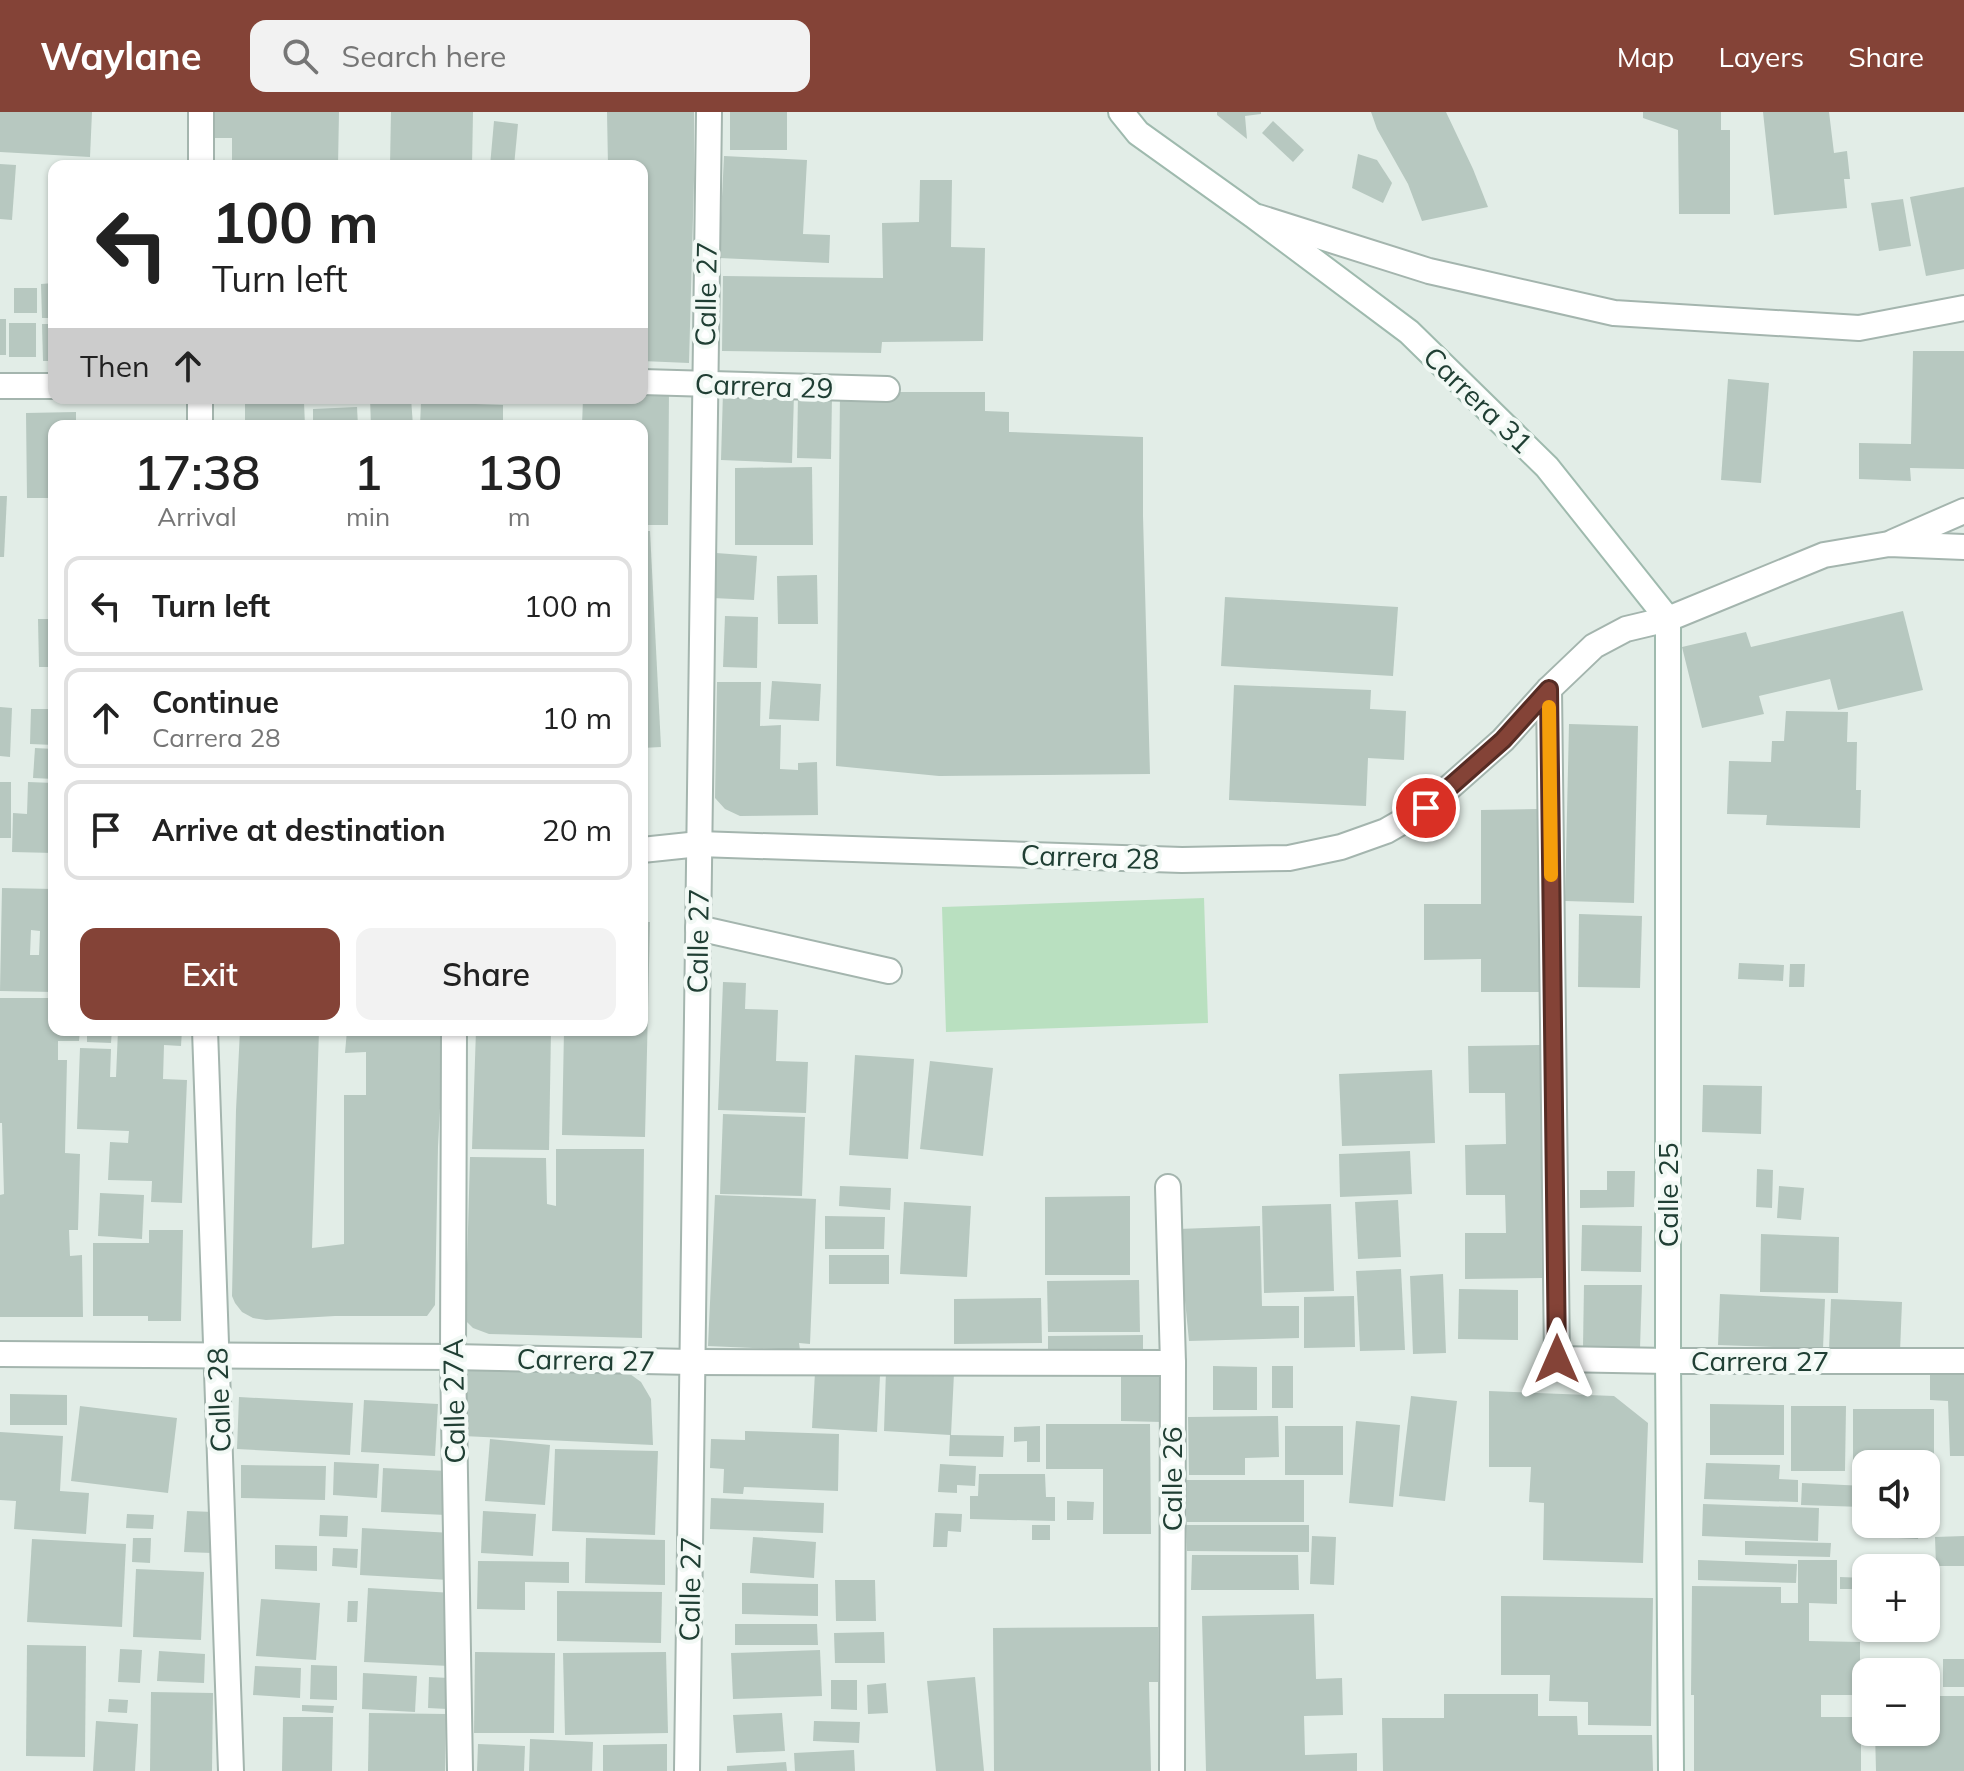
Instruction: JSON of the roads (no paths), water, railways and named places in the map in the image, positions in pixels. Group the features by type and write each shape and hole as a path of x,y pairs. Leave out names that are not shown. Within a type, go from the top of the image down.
{"street":[{"path":"201,112 201,160"},
{"name":"Calle 27","path":"687,1771 709,112"},
{"name":"Carrera 31","path":"1121,112 1138,133 1409,332 1547,467 1668,619"},
{"path":"1254,216 1429,271 1614,313 1859,328 1964,308"},
{"name":"Carrera 29","path":"648,382 887,389"},
{"path":"0,386 48,386"},
{"path":"1889,544 1964,511"},
{"path":"1889,544 1964,547"},
{"name":"Carrera 28","path":"648,849 699,844 1182,860 1289,858 1341,847 1386,831 1426,808 1503,740 1549,689 1594,646 1626,629 1668,619 1824,555 1889,544"},
{"name":"Calle 25","path":"1668,619 1671,1771"},
{"name":"Carrera 27","path":"1549,689 1557,1359 1964,1361"},
{"path":"698,928 889,971"},
{"name":"Calle 28","path":"205,1036 231,1771"},
{"name":"Calle 27A","path":"454,1036 453,1357 460,1771"},
{"name":"Calle 26","path":"1168,1187 1173,1363 1172,1771"},
{"name":"Carrera 27","path":"0,1354 692,1362 1173,1363"}]}
